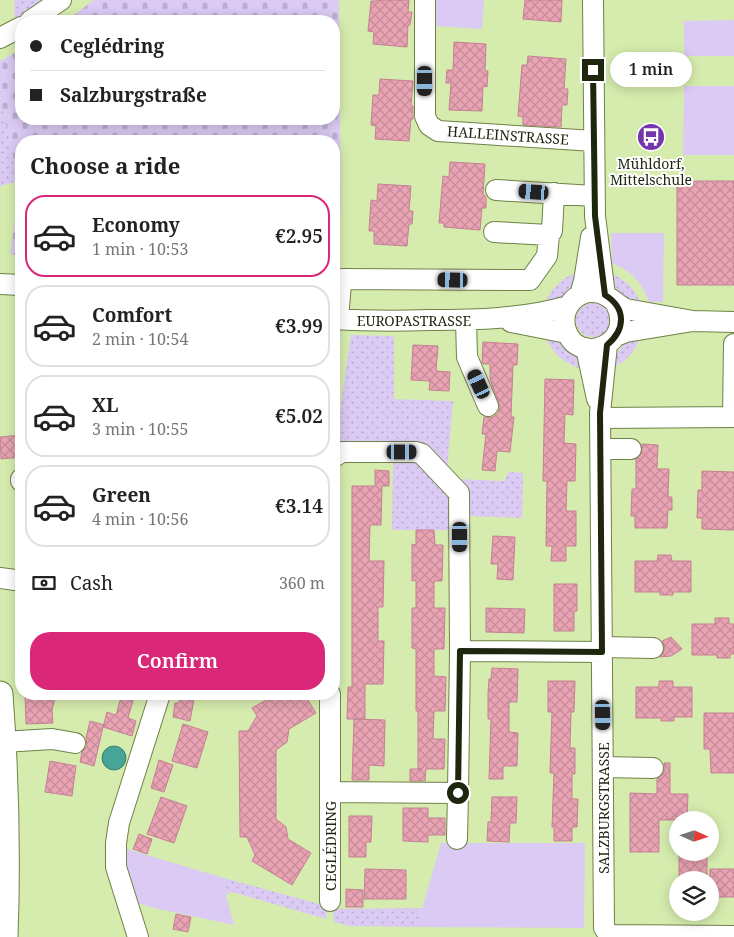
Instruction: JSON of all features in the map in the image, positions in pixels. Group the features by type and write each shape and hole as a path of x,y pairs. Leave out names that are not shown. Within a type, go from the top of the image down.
{"main road":[{"path":"0,694 6,858 5,937"}],"street":[{"path":"39,15 61,0"},
{"name":"HALLEINSTRASSE","path":"425,0 425,116 430,125 438,131 594,141"},
{"path":"593,0 595,206 611,300 621,317 619,330 612,341"},
{"path":"0,38 15,30"},
{"path":"496,190 554,194 595,206"},
{"path":"340,290 343,279 530,280 547,256 552,231 554,194"},
{"path":"595,206 584,281 564,320 567,333 575,343 593,349 612,341 626,332 693,321"},
{"path":"494,232 550,234"},
{"path":"0,284 15,285"},
{"path":"574,301 592,292 626,309 693,321 734,322 734,338"},
{"name":"EUROPASTRASSE","path":"495,320 553,310 574,301"},
{"name":"EUROPASTRASSE","path":"340,320 495,320 537,326 567,333"},
{"path":"466,320 467,357 488,406"},
{"name":"SALZBURGSTRASSE","path":"606,935 604,928 600,416 612,341"},
{"path":"600,416 733,417 734,344"},
{"name":"SALZBURGSTRASSE","path":"586,348 600,416"},
{"path":"600,449 631,449"},
{"path":"340,452 416,452 422,454 459,493 460,651 457,839"},
{"path":"0,578 15,580"},
{"path":"460,651 654,648"},
{"path":"138,937 116,867 116,843 119,823 158,700"},
{"name":"CEGLÉDRING","path":"330,700 330,901"},
{"path":"3,742 52,739 75,743"},
{"path":"603,768 653,768"},
{"name":"CEGLÉDRING","path":"330,792 458,793"},
{"path":"606,935 734,936"}],"green space":[{"path":"14,0 52,0 28,15 15,15 15,23"},
{"path":"94,0 339,0 339,15 74,15"},
{"path":"434,0 484,0 482,29 433,26"},
{"path":"734,20 734,56 684,56 684,21"},
{"path":"15,52 15,125 340,125 340,102 341,205 340,218 340,135 15,135 15,165 0,98 0,61"},
{"path":"684,86 734,86 734,155 683,155"},
{"path":"0,98 15,164 15,182 0,186"},
{"path":"15,220 15,255 10,254"},
{"path":"611,233 664,233 663,302 649,302 635,278 612,263"},
{"path":"581,270 567,292 557,300 544,306 550,293 558,284"},
{"path":"608,272 630,285 642,307 631,302 621,294 613,284"},
{"path":"593,303 605,308 610,320 605,332 593,337 581,332 576,320 581,308"},
{"path":"351,335 394,336 394,399 453,401 447,470 413,445 340,444 340,410"},
{"path":"544,335 556,339 581,359 585,370 571,365 555,353"},
{"path":"642,335 630,355 611,368 622,347 631,339"},
{"path":"393,458 412,458 450,492 451,530 392,530"},
{"path":"509,472 523,473 522,518 466,516 457,479 504,481"},
{"path":"441,843 585,843 584,928 417,927"},
{"path":"120,847 224,878 226,895 234,925 137,903"},
{"path":"224,878 327,906 326,919 232,892 226,895"},
{"path":"423,908 417,927 349,926 334,922 333,909"}],"water":[{"path":"114,746 122,750 126,758 122,766 114,770 106,766 102,758 106,750"}],"building":[{"path":"409,0 408,12 412,12 410,25 408,25 407,47 373,44 374,32 368,31 371,1"},
{"path":"525,0 562,0 561,22 523,19"},
{"path":"454,42 486,44 485,71 488,71 487,87 483,86 482,111 449,110 451,83 446,83 447,70 453,70"},
{"path":"528,56 566,59 564,89 568,89 567,105 562,105 561,127 523,125 523,117 518,116 522,65 527,65"},
{"path":"380,79 413,81 411,106 413,106 413,119 411,119 409,141 375,139 376,126 371,125 373,95 379,95"},
{"path":"450,162 485,164 483,194 486,197 486,208 482,208 480,230 444,227 444,223 439,223 443,176 449,177"},
{"path":"677,181 734,181 734,285 677,285"},
{"path":"378,184 411,186 409,211 413,211 412,224 409,224 407,246 374,244 374,231 369,231 371,200 377,201"},
{"path":"483,342 518,344 517,365 513,365 511,417 514,417 510,452 497,451 495,471 482,470 486,434 482,434 484,417 493,417 498,413 500,407 490,379 490,364 483,364 482,362"},
{"path":"413,345 438,346 436,371 450,372 449,391 429,390 430,381 411,380"},
{"path":"545,379 574,380 573,415 565,414 564,443 576,444 575,481 567,481 566,511 576,511 576,546 566,546 566,561 551,561 552,546 546,546 547,481 543,481"},
{"path":"15,436 15,458 1,459 0,437"},
{"path":"642,444 658,445 657,469 669,469 668,497 672,497 672,510 668,510 667,528 635,528 635,516 631,516 632,489 636,489 636,459 641,454"},
{"path":"375,470 389,471 389,486 382,486 381,525 370,525 369,561 384,561 383,607 378,607 378,641 384,641 383,684 365,684 365,719 347,719 348,687 352,687 352,486 375,486"},
{"path":"702,471 734,472 734,530 702,529 702,518 697,518 698,490 702,490"},
{"path":"416,530 434,530 435,545 443,545 442,581 434,581 434,608 445,608 444,649 434,649 434,676 446,677 445,711 434,711 433,739 445,739 444,769 426,769 425,781 410,781 410,769 418,769 416,649 412,648 412,608 416,608 416,580 412,581 412,544 416,545"},
{"path":"493,536 515,537 513,580 497,579 498,564 491,564"},
{"path":"658,555 671,555 672,561 691,561 691,592 673,592 673,595 660,595 660,592 635,592 635,561 657,561"},
{"path":"554,584 577,584 577,611 574,611 574,631 554,631"},
{"path":"486,608 525,609 524,633 486,632"},
{"path":"715,618 729,618 729,624 734,624 734,654 730,654 730,658 717,658 717,655 692,655 692,624 715,624"},
{"path":"671,637 682,649 671,656 660,657 665,649 662,641"},
{"path":"492,668 518,669 517,702 509,702 509,732 518,733 517,766 503,766 503,779 489,779 491,719 488,719 488,692"},
{"path":"548,681 575,681 574,712 571,712 570,748 575,748 575,774 572,774 572,799 578,799 577,827 572,827 572,841 554,841 554,827 552,827 554,773 550,773 552,712 548,712"},
{"path":"659,681 673,681 673,687 692,687 692,717 674,717 674,721 661,721 661,718 636,718 636,687 659,687"},
{"path":"25,700 54,700 52,710 53,723 26,724"},
{"path":"120,700 133,700 128,718 136,721 132,736 103,727 94,766 80,762 82,752 87,746 86,738 90,721 104,725 107,712 116,715"},
{"path":"180,700 194,700 190,721 173,717 175,703 179,703"},
{"path":"266,700 308,700 316,713 289,729 287,742 276,750 276,819 286,827 288,839 311,853 292,885 252,861 255,855 247,837 240,837 239,731 248,731 257,716 252,708"},
{"path":"704,713 734,713 734,773 711,773 710,749 704,749"},
{"path":"354,719 385,720 384,766 369,765 369,780 352,780"},
{"path":"183,724 208,732 197,768 172,761"},
{"path":"159,760 173,765 164,792 151,788"},
{"path":"50,761 76,766 72,796 45,792"},
{"path":"664,763 670,763 670,794 688,794 687,811 669,811 669,820 659,820 659,852 630,852 630,793 657,794 657,779 663,774 665,769"},
{"path":"161,797 187,806 174,843 147,834"},
{"path":"492,797 517,797 516,823 510,823 509,842 487,841 488,822 491,822"},
{"path":"403,808 428,808 428,818 445,818 445,835 428,835 428,842 403,841"},
{"path":"349,816 372,816 371,842 366,842 366,857 349,857"},
{"path":"139,834 152,839 147,854 133,849"},
{"path":"679,861 707,861 707,871 679,871"},
{"path":"365,869 406,870 406,899 364,899"},
{"path":"710,869 734,869 734,897 719,897 719,871 710,871"},
{"path":"346,889 363,890 363,907 346,907"},
{"path":"176,914 191,917 188,932 173,929"}],"place":[{"name":"Mühldorf, Mittelschule","path":"651,137"}],"route":[{"path":"458,793 460,651 602,652 600,413 606,374 607,345 616,336 621,324 621,317 616,304 605,295 595,216 593,70"}]}
